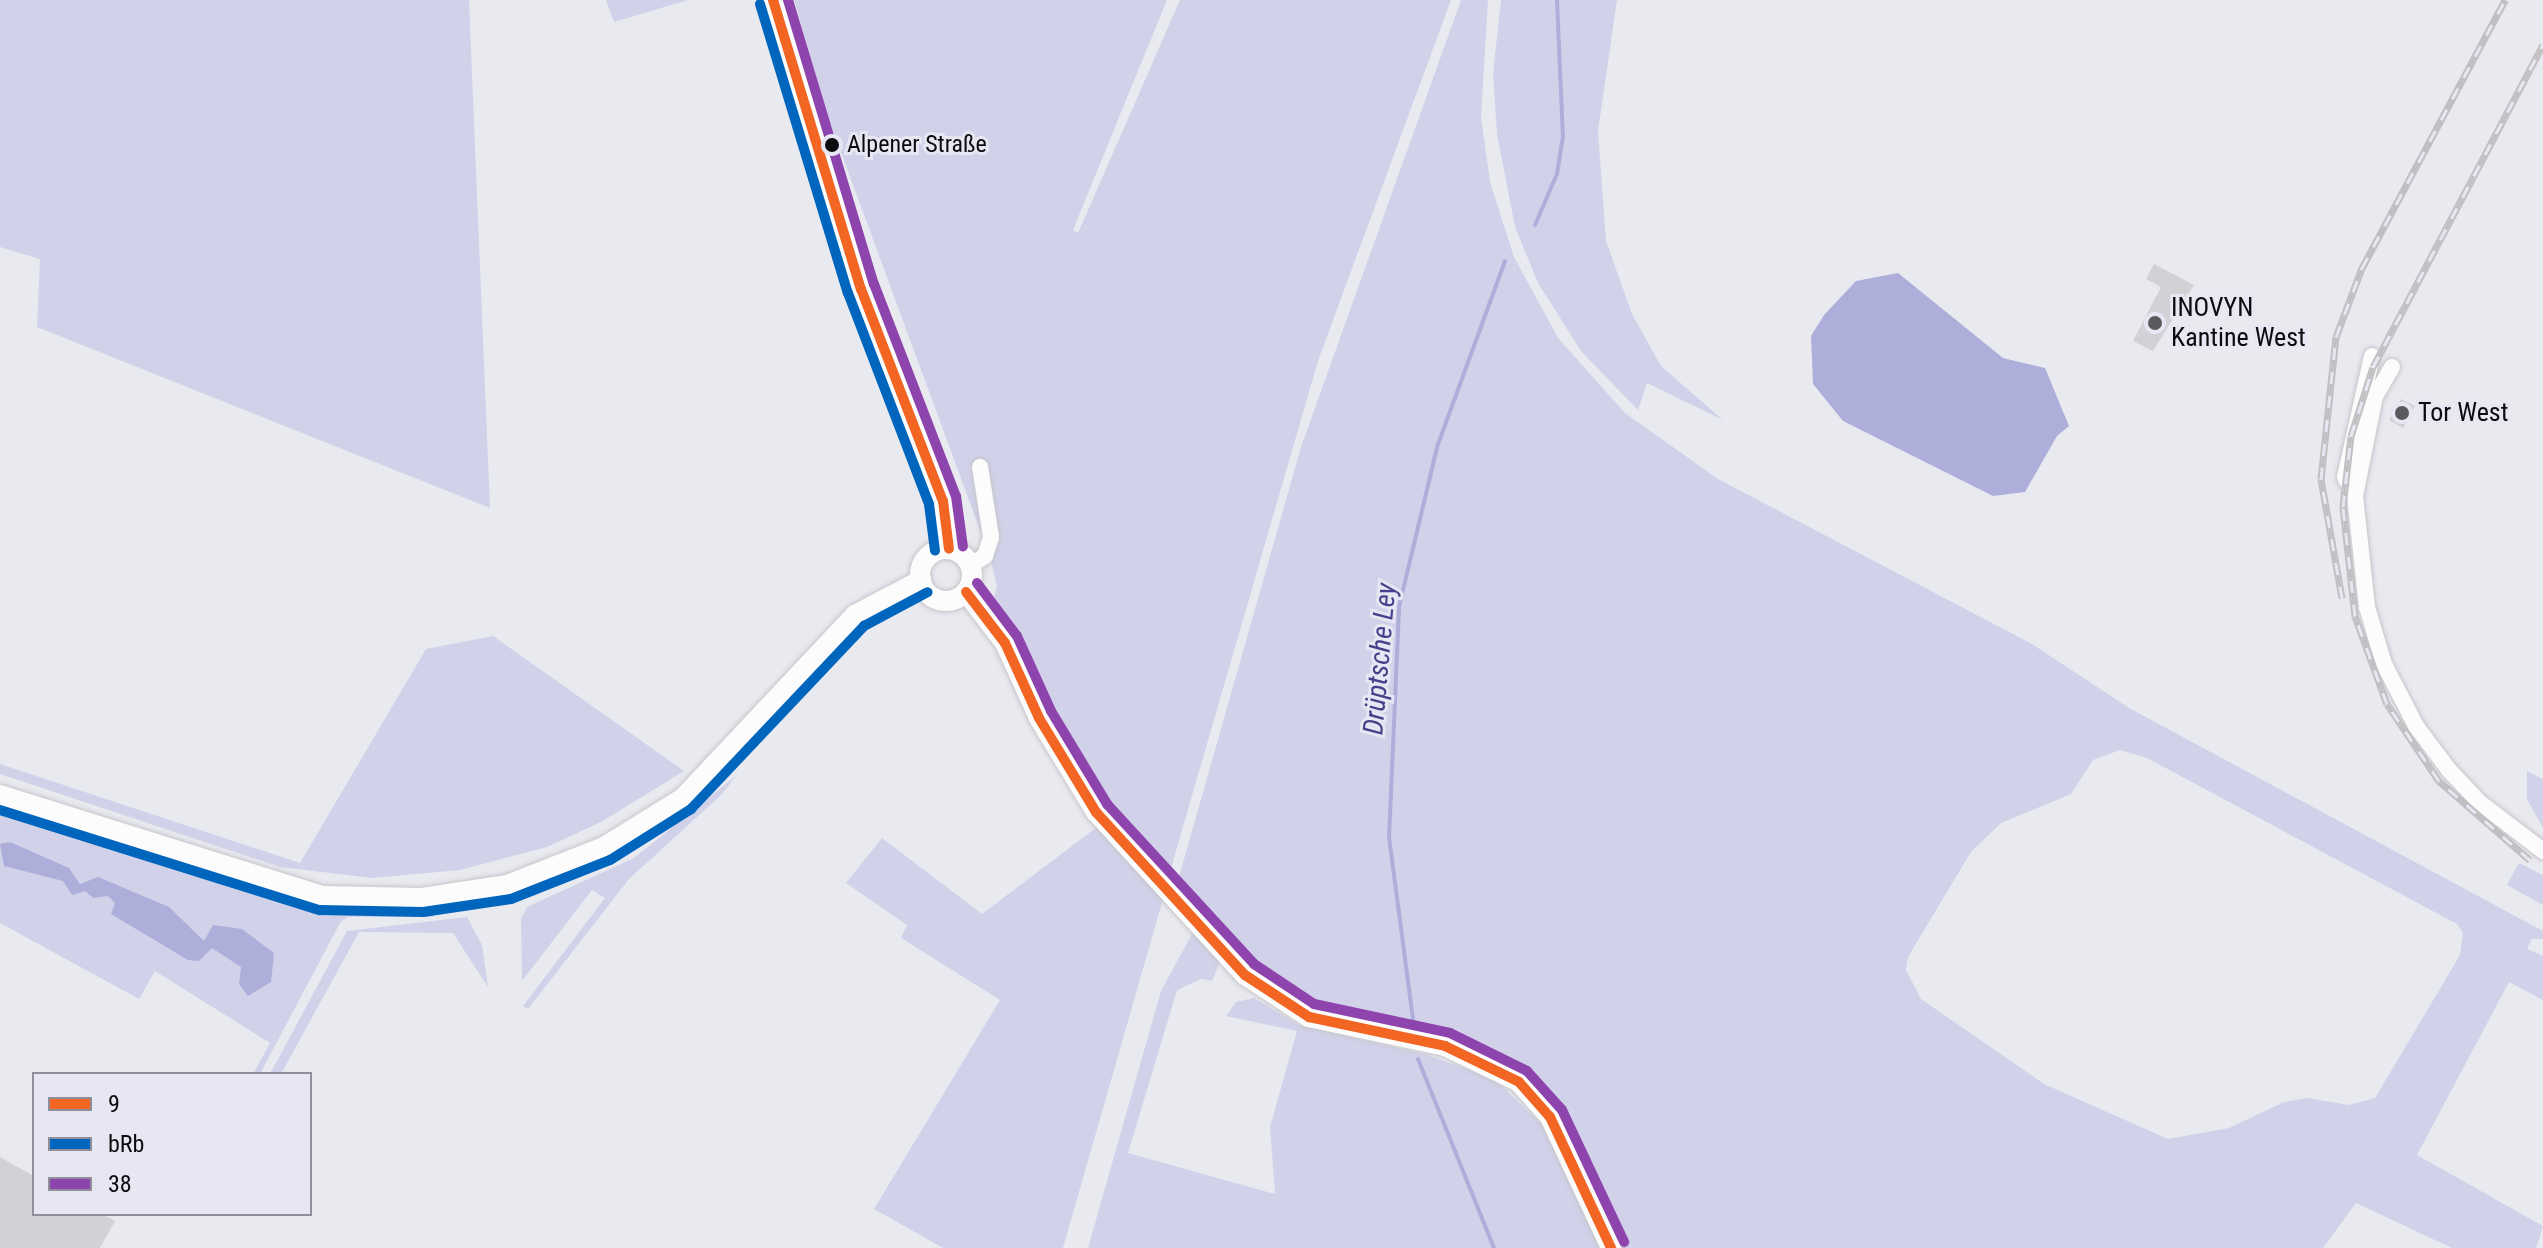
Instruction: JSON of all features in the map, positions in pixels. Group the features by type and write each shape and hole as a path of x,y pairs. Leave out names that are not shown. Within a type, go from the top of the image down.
{"street":[{"path":"773,0 861,289 943,501 949,549 971,565"},
{"path":"2355,496 2345,477 2372,356"},
{"path":"2392,367 2375,396 2355,496 2367,607 2384,664 2416,726 2479,802 2543,851"},
{"path":"980,467 991,537 985,556 971,565 966,592 1005,643 1046,730 1096,812 1245,975 1309,1017 1445,1046 1519,1082 1550,1117 1611,1248"},
{"path":"949,549 926,558 921,580 929,595 944,601 966,592"},
{"path":"0,795 323,896 422,898 507,885 583,858 683,798 855,615 921,580"}],"shaded area":[{"path":"0,0 469,0 490,508 37,327 40,259 0,247"},
{"path":"606,0 688,0 614,22"},
{"path":"794,0 1167,0 1073,230 1078,233 1180,0 1451,0 1318,361 1167,882 1113,825 1028,681 992,604 997,587 991,560 828,117"},
{"path":"1461,0 1488,0 1481,117 1490,182 1514,257 1558,338 1625,413 1718,479 2032,644 2129,708 2543,931 2543,939 2532,939 2527,949 2543,956 2543,1000 2509,982 2417,1155 2543,1226 2536,1248 2452,1248 2356,1203 2323,1248 1622,1248 1564,1115 1507,1056 1474,1040 1332,1017 1275,992 1175,891 1301,447","holes":["2120,750 2147,758 2457,924 2463,933 2460,955 2375,1098 2349,1105 2307,1098 2284,1102 2229,1128 2168,1139 2044,1084 1921,999 1906,970 1908,957 1971,852 2001,823 2071,794 2093,760"]},
{"path":"1501,0 1617,0 1598,131 1606,241 1632,314 1661,366 1723,420 1647,383 1638,410 1581,351 1538,283 1515,227 1497,134 1493,74"},
{"path":"493,636 684,771 601,822 547,847 460,870 372,878 280,867 0,774 0,764 300,863 426,649"},
{"path":"2527,771 2543,779 2543,828 2527,799"},
{"path":"737,775 720,796 629,879 528,1009 523,1006 605,898 592,890 522,981 521,919 527,907 634,858"},
{"path":"0,809 281,898 366,911 433,910 434,917 347,917 340,923 261,1072 254,1072 270,1043 155,971 139,999 0,923"},
{"path":"1097,827 1163,899 1063,1248 943,1248 874,1209 1000,1000 901,938 907,925 846,883 882,838 982,914"},
{"path":"2519,863 2543,875 2543,905 2507,885"},
{"path":"467,917 482,945 488,987 453,933 359,932 282,1072 271,1072 347,931"},
{"path":"1193,932 1220,962 1212,981 1201,979 1177,990 1128,1153 1275,1194 1270,1127 1297,1031 1226,1016 1236,1002 1254,998 1299,1025 1424,1054 1494,1079 1545,1127 1600,1248 1088,1248 1161,991"}],"water":[{"path":"1898,273 2003,358 2045,368 2069,426 2057,436 2025,492 1993,496 1843,421 1813,384 1811,336 1824,315 1856,281"},
{"path":"10,842 69,868 80,884 98,877 169,907 204,941 213,925 242,929 274,953 271,982 248,996 239,984 241,967 212,948 199,961 188,960 111,914 115,903 108,896 93,898 85,891 72,895 63,881 4,866 0,844"}],"building":[{"name":"INOVYN Kantine West","path":"2154,264 2194,285 2153,351 2133,341 2161,287 2146,279"},
{"name":"Tor West","path":"2401,399 2415,406 2403,428 2389,420"},
{"path":"0,1157 32,1175 32,1216 106,1216 115,1221 100,1248 0,1248"}],"waterway":[{"name":"Drüptsche Ley","path":"1535,225 1557,174 1563,138 1557,0"},
{"name":"Drüptsche Ley","path":"1414,1027 1389,838 1399,607 1437,447 1505,261"},
{"name":"Drüptsche Ley","path":"1418,1059 1494,1248"}],"railway":[{"path":"2342,598 2321,479 2336,337 2362,268 2505,0"},
{"path":"2530,860 2439,781 2387,704 2355,616 2343,507 2351,436 2373,367 2543,45"}],"transit line":[{"name":"9","path":"773,0 861,289 943,501 949,549"},
{"name":"38","path":"788,0 874,284 956,496 963,547"},
{"name":"bRb","path":"760,4 848,293 929,504 935,551"},
{"name":"38","path":"977,583 1017,636 1051,711 1107,804 1254,964 1314,1004 1450,1033 1527,1071 1562,1110 1624,1242"},
{"name":"bRb","path":"0,810 320,910 423,912 511,899 610,860 691,809 864,626 928,592"},
{"name":"9","path":"966,592 1005,643 1039,718 1096,812 1245,975 1309,1017 1445,1046 1519,1082 1550,1117 1611,1248"}],"place":[{"name":"Alpener Straße","path":"832,145"},
{"name":"INOVYN Kantine West","path":"2155,323"},
{"name":"Tor West","path":"2402,413"}]}
